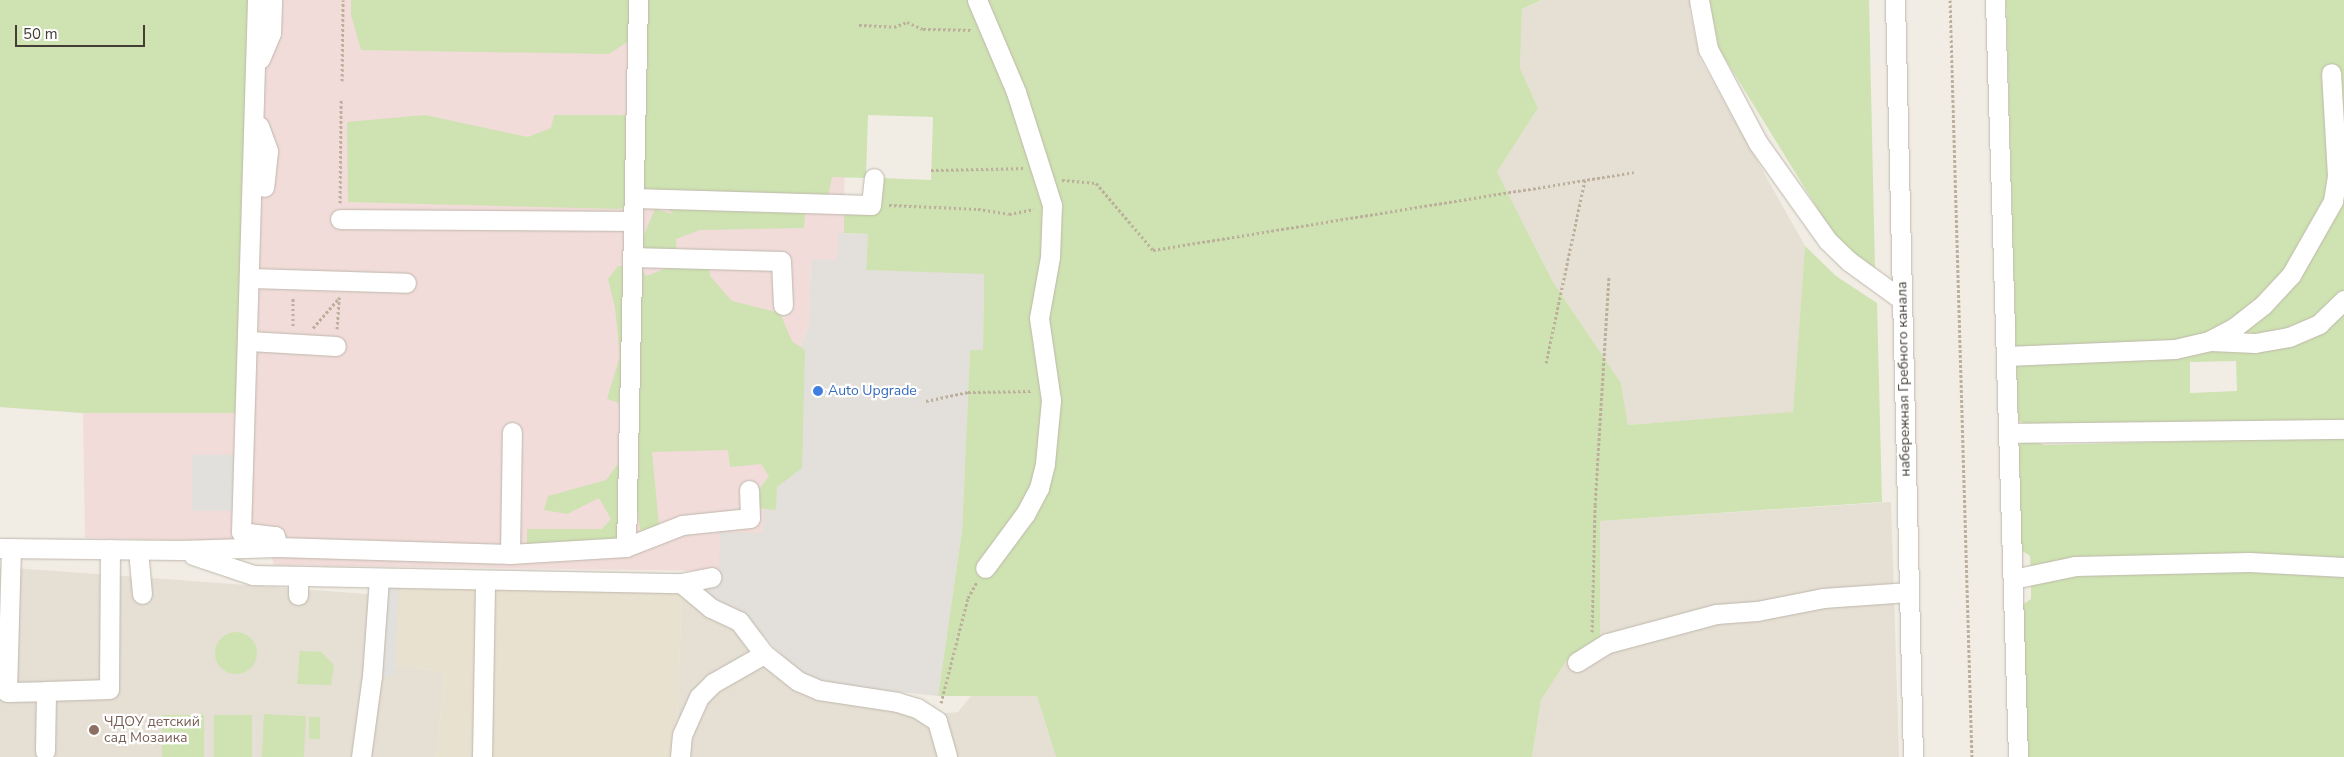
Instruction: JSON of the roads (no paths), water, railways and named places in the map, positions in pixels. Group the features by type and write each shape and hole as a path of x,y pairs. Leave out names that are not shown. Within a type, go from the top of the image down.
{"street":[{"path":"242,540 252,220 266,181 268,151 255,113 258,0"},
{"path":"256,70 271,33 272,0"},
{"path":"626,547 638,0"},
{"path":"977,0 988,30 1016,92 1052,205 1050,257 1039,318 1049,390 1045,464 1039,488 1025,514 985,568"},
{"path":"1699,0 1708,49 1758,143 1828,242 1850,262 1901,299"},
{"name":"набережная Гребного канала","path":"1895,0 1913,757"},
{"path":"1995,0 2010,433 2018,757"},
{"path":"2209,341 2235,327 2256,310 2291,275 2333,201 2337,176 2331,73"},
{"path":"634,198 872,205 874,178"},
{"path":"340,220 633,221"},
{"path":"632,257 781,261 783,305"},
{"path":"251,278 294,279 339,289 406,283"},
{"path":"2006,356 2137,353 2209,341 2255,344 2289,337 2319,324 2344,300"},
{"path":"249,341 336,346"},
{"path":"2010,433 2344,429"},
{"path":"510,554 512,432"},
{"path":"110,549 109,689 7,692 6,548 110,549 138,550 180,550 274,536 278,546 510,554 626,547 682,525 750,518 748,490"},
{"path":"138,550 142,594"},
{"path":"180,550 253,575 379,579 681,583 711,577"},
{"path":"2013,579 2075,566 2248,562 2344,567"},
{"path":"298,576 298,595"},
{"path":"360,757 372,676 379,579"},
{"path":"482,757 484,580"},
{"path":"681,583 711,608 739,621 764,654 798,681 819,690 897,702 917,708 937,721 947,757"},
{"path":"1584,658 1608,643 1716,614 1757,611 1823,598 1909,592"},
{"path":"680,757 682,735 699,697 713,683 764,654"},
{"path":"45,752 46,691"}],"place":[{"name":"Auto Upgrade","path":"818,391"},
{"name":"ЧДОУ детский сад Мозаика","path":"94,730"}]}
